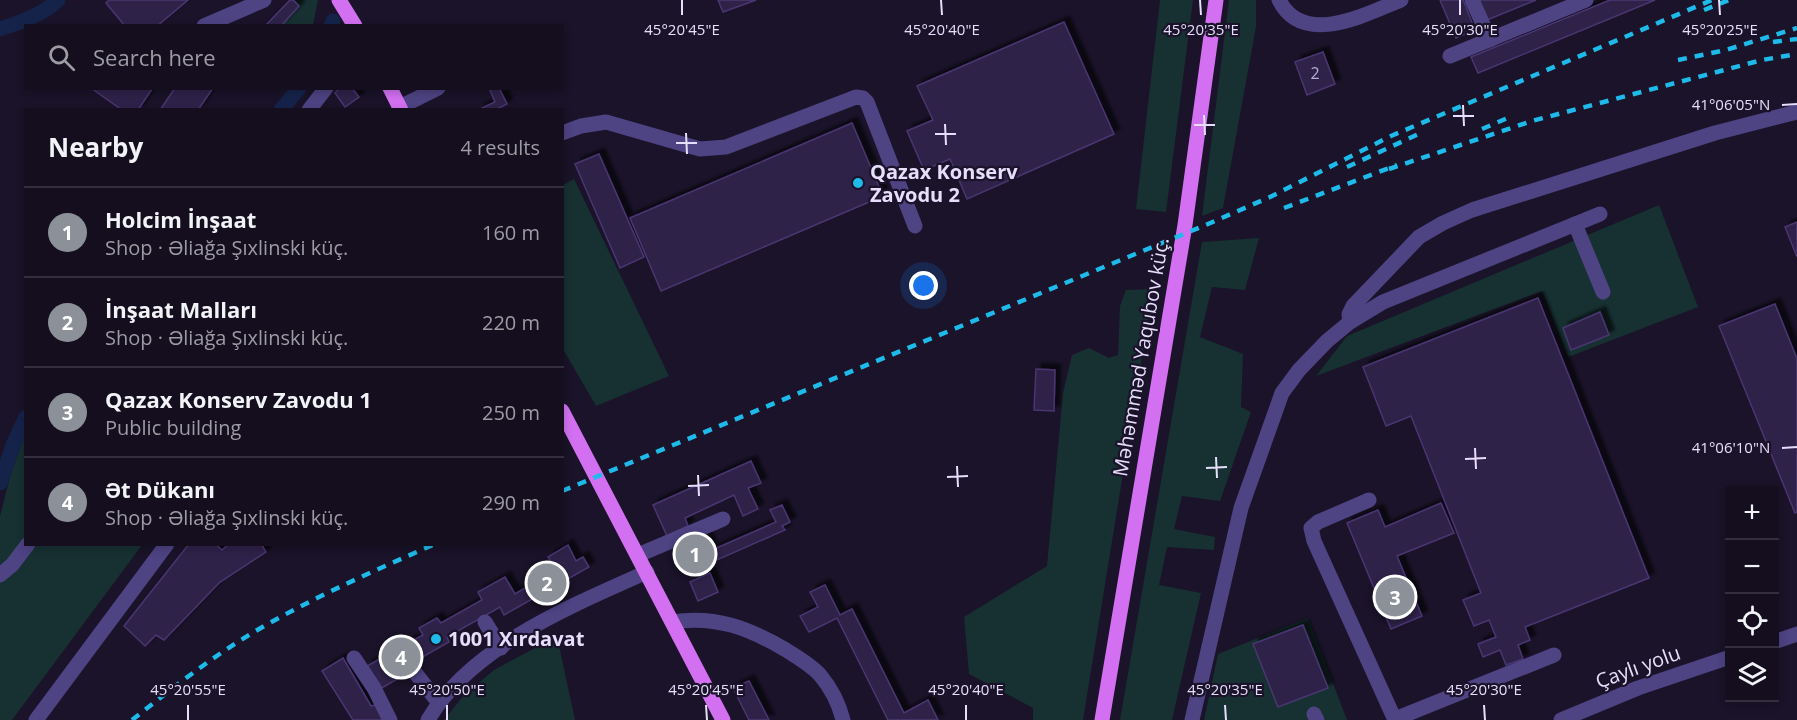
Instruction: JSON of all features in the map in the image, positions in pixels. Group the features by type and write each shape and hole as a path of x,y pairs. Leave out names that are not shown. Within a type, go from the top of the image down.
{"main road":[{"path":"339,0 354,24"},
{"name":"Məhəmməd Yaqubov küç.","path":"1102,720 1185,225 1216,0"},
{"path":"391,90 400,108"},
{"path":"564,415 723,720"}],"street":[{"path":"209,24 264,0"},
{"path":"1278,0 1282,7 1294,17 1309,24 1328,26 1350,21 1401,0"},
{"path":"1472,0 1490,40"},
{"path":"1450,56 1586,0"},
{"path":"311,108 324,90"},
{"path":"400,108 434,90"},
{"path":"564,132 581,126 606,122 700,149 726,147 856,97 863,98 867,102 915,226"},
{"path":"1350,322 1348,314 1353,306 1419,237 1443,223 1472,210 1671,147 1757,121 1797,112"},
{"path":"1192,720 1241,508 1282,393 1299,370 1327,341 1350,322 1383,302 1600,214"},
{"path":"1575,224 1603,292"},
{"path":"1369,500 1318,522 1311,528 1314,541 1395,719 1554,655"},
{"path":"638,555 723,519"},
{"path":"0,575 12,565 26,546"},
{"path":"36,720 165,546"},
{"path":"428,720 438,702 457,682 501,648 564,609 647,572"},
{"path":"672,622 700,619 738,626 798,657 819,674 832,692 843,720"},
{"path":"485,622 501,648"},
{"path":"1779,640 1797,634"},
{"path":"354,658 374,688 390,720"},
{"name":"Çaylı yolu","path":"1561,720 1638,688 1725,659"},
{"path":"413,670 438,702"}],"green space":[{"path":"293,0 318,0 313,24 282,24"},
{"path":"1160,0 1193,0 1166,212 1136,209"},
{"path":"1229,0 1256,0 1256,27 1223,208 1202,216"},
{"path":"574,179 669,376 596,406 564,351 564,184"},
{"path":"1659,205 1698,307 1568,357 1542,291 1316,376 1347,336"},
{"path":"1259,238 1245,290 1212,287 1200,337 1243,354 1241,407 1251,412 1220,501 1182,496 1174,529 1215,537 1214,550 1167,547 1159,585 1201,593 1172,720 1120,720 1202,242"},
{"path":"1153,289 1083,720 1033,720 1033,708 969,674 964,617 1047,566 1063,393 1072,355 1089,348 1109,358 1118,355 1120,306 1126,290"},
{"path":"24,437 24,546 141,546 12,720 0,720 0,516 11,473"},
{"path":"1308,618 1347,720 1204,720 1218,654"},
{"path":"557,636 575,720 444,720 464,695 494,670"}],"building":[{"path":"109,0 188,0 159,24 123,24 106,3"},
{"path":"290,0 299,6 283,24 267,24"},
{"path":"718,0 756,0 723,12"},
{"path":"1440,0 1463,0 1475,30 1456,38"},
{"path":"1479,0 1536,0 1487,20"},
{"path":"1610,0 1655,0 1478,73 1471,57"},
{"path":"1064,22 1114,134 967,199 950,159 924,170 907,131 933,120 917,86"},
{"path":"1323,52 1335,84 1307,95 1295,62"},
{"path":"94,90 151,90 139,108 119,108"},
{"path":"174,90 212,90 199,108 161,108"},
{"path":"338,90 354,90 359,97 345,107 335,93"},
{"path":"490,90 500,90 507,104 499,108 482,108 495,102"},
{"path":"852,123 883,196 661,291 630,218"},
{"path":"599,154 644,257 620,268 575,164"},
{"path":"1797,222 1797,257 1785,227"},
{"path":"1538,298 1649,578 1525,627 1530,640 1518,645 1523,659 1506,665 1500,650 1483,657 1478,644 1496,637 1489,620 1474,626 1463,600 1481,593 1411,416 1386,426 1363,367"},
{"path":"1775,304 1797,359 1797,512 1795,513 1719,326"},
{"path":"1600,312 1609,335 1571,350 1563,328"},
{"path":"1036,369 1055,370 1054,411 1034,410"},
{"path":"751,461 761,483 748,488 758,509 743,516 734,495 685,518 688,526 667,536 653,505"},
{"path":"1441,503 1454,533 1397,556 1422,616 1391,629 1347,523 1378,510 1385,527"},
{"path":"782,505 790,522 782,526 785,530 685,574 674,549 705,535 712,550 776,522 770,510"},
{"path":"568,545 576,561 583,557 589,567 504,615 500,607 447,637 449,642 396,672 399,678 380,689 367,666 423,635 419,628 437,618 441,623 482,600 478,592 505,577 515,594 556,570 548,557"},
{"path":"187,546 217,546 222,550 227,546 262,546 266,552 220,582 164,640 156,635 145,646 124,626"},
{"path":"710,573 718,592 698,601 690,582"},
{"path":"825,585 840,615 852,609 904,713 928,700 938,720 888,720 837,618 809,632 800,616 818,607 810,592"},
{"path":"1303,625 1328,688 1278,707 1253,644"},
{"path":"343,658 371,706 376,705 383,720 353,720 322,671"},
{"path":"749,681 769,720 749,720 733,688"}],"waterway":[{"path":"0,29 38,14 58,0"},
{"path":"283,108 297,90"},
{"path":"0,483 24,421"}],"railway":[{"path":"564,490 1208,224 1270,197 1391,136 1712,0"},
{"path":"1704,10 1729,0"},
{"path":"1678,60 1726,50 1797,28"},
{"path":"1773,42 1797,39"},
{"path":"1389,169 1532,121 1762,60 1797,54"},
{"path":"1482,129 1510,117"},
{"path":"1347,167 1423,132"},
{"path":"1284,208 1397,165"},
{"path":"132,720 248,635 329,592 430,546"}],"place":[{"name":"Qazax Konserv Zavodu 2","path":"858,183"},
{"name":"Holcim İnşaat","path":"695,554"},
{"name":"İnşaat Malları","path":"547,583"},
{"name":"Qazax Konserv Zavodu 1","path":"1395,597"},
{"name":"1001 Xırdavat","path":"436,639"},
{"name":"Ət Dükanı","path":"401,657"}]}
